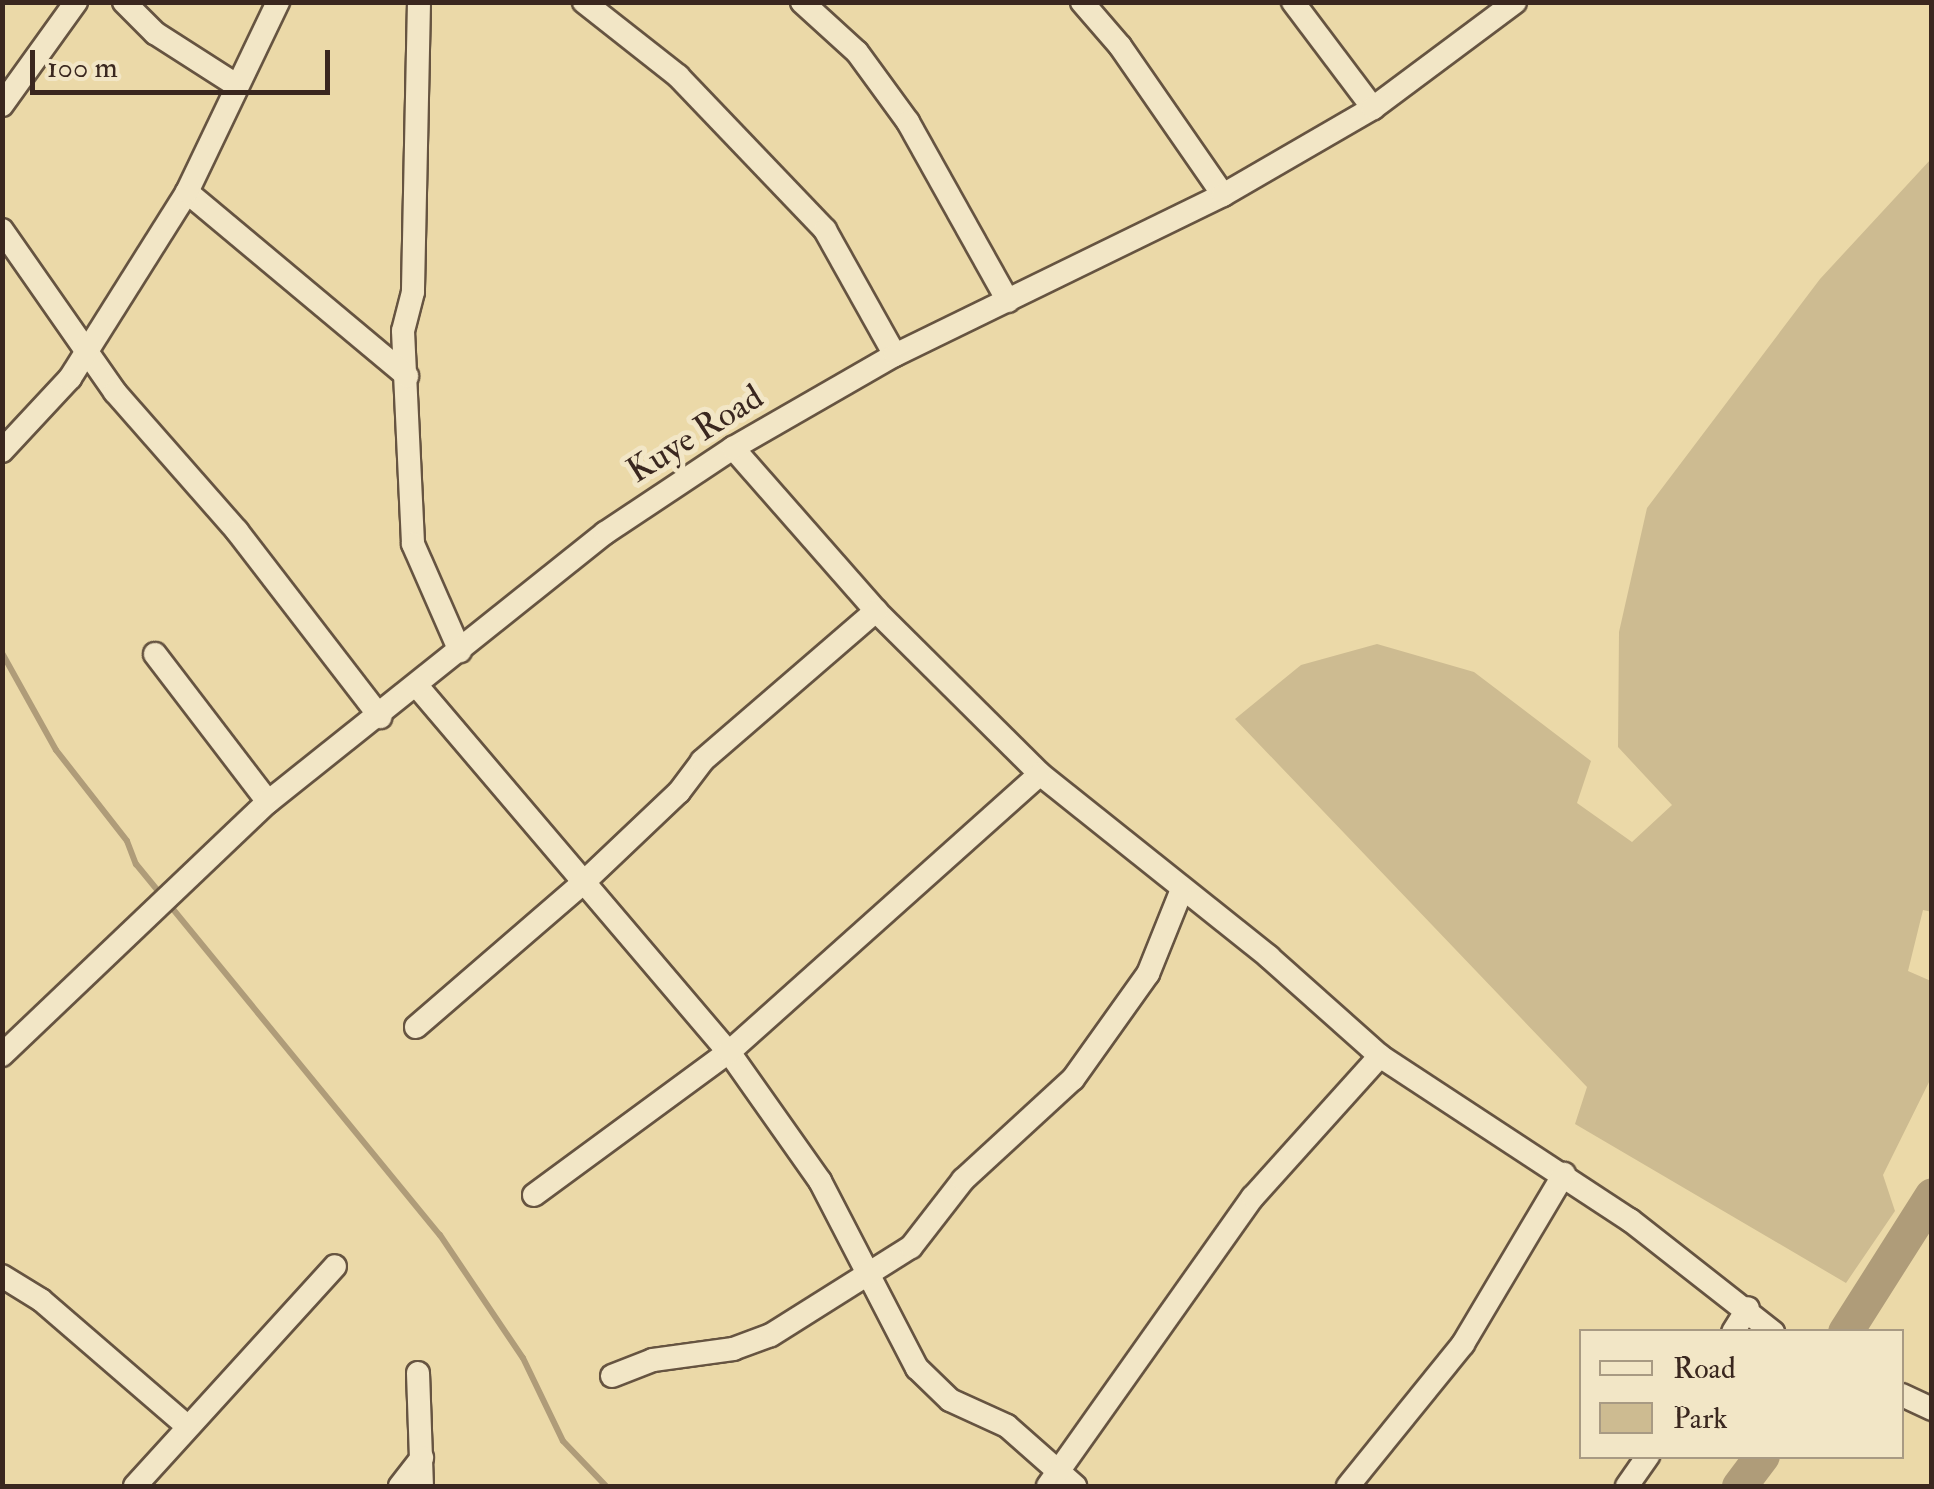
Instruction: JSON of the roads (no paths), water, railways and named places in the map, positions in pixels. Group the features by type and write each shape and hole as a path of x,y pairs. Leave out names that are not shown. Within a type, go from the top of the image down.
{"street":[{"path":"2,105 76,2"},
{"path":"124,2 155,34 236,84"},
{"path":"2,451 22,424 54,399 188,192 278,2"},
{"path":"420,2 413,292 403,331 413,544 460,650"},
{"path":"584,2 678,76 825,230 895,355"},
{"path":"802,2 857,52 908,122 1008,301"},
{"path":"1082,2 1120,46 1223,194"},
{"path":"1293,2 1373,108"},
{"name":"Kuye Road","path":"6,1045 268,802 380,717 605,533 733,448 895,355 1223,194 1373,108 1515,2"},
{"path":"188,192 407,376"},
{"path":"2,230 123,402 237,531 380,717"},
{"path":"733,448 876,612 1040,774 1181,892 1269,956 1380,1056 1564,1174 1748,1308 1770,1329"},
{"path":"416,1026 583,883 679,792 702,761 876,612"},
{"path":"156,654 268,802"},
{"path":"417,686 729,1052 820,1181 917,1368 950,1400 1007,1426 1061,1482 1233,1223 1380,1056"},
{"path":"534,1195 729,1052 1040,774"},
{"path":"612,1376 654,1360 733,1349 771,1335 868,1279 911,1246 963,1180 1072,1079 1148,974 1181,892"},
{"path":"1348,1486 1463,1344 1564,1174"},
{"path":"135,1486 335,1266"},
{"path":"2,1276 42,1300 188,1427"},
{"path":"1735,1329 1748,1308"},
{"path":"418,1373 422,1486"},
{"path":"1904,1396 1932,1409"},
{"path":"400,1486 422,1458"},
{"path":"1627,1486 1646,1459"}],"waterway":[{"path":"2,653 56,750 127,841 136,864 440,1235 523,1358 563,1441 606,1486"},
{"path":"1847,1329 1932,1195"},
{"path":"1739,1486 1760,1459"}]}
